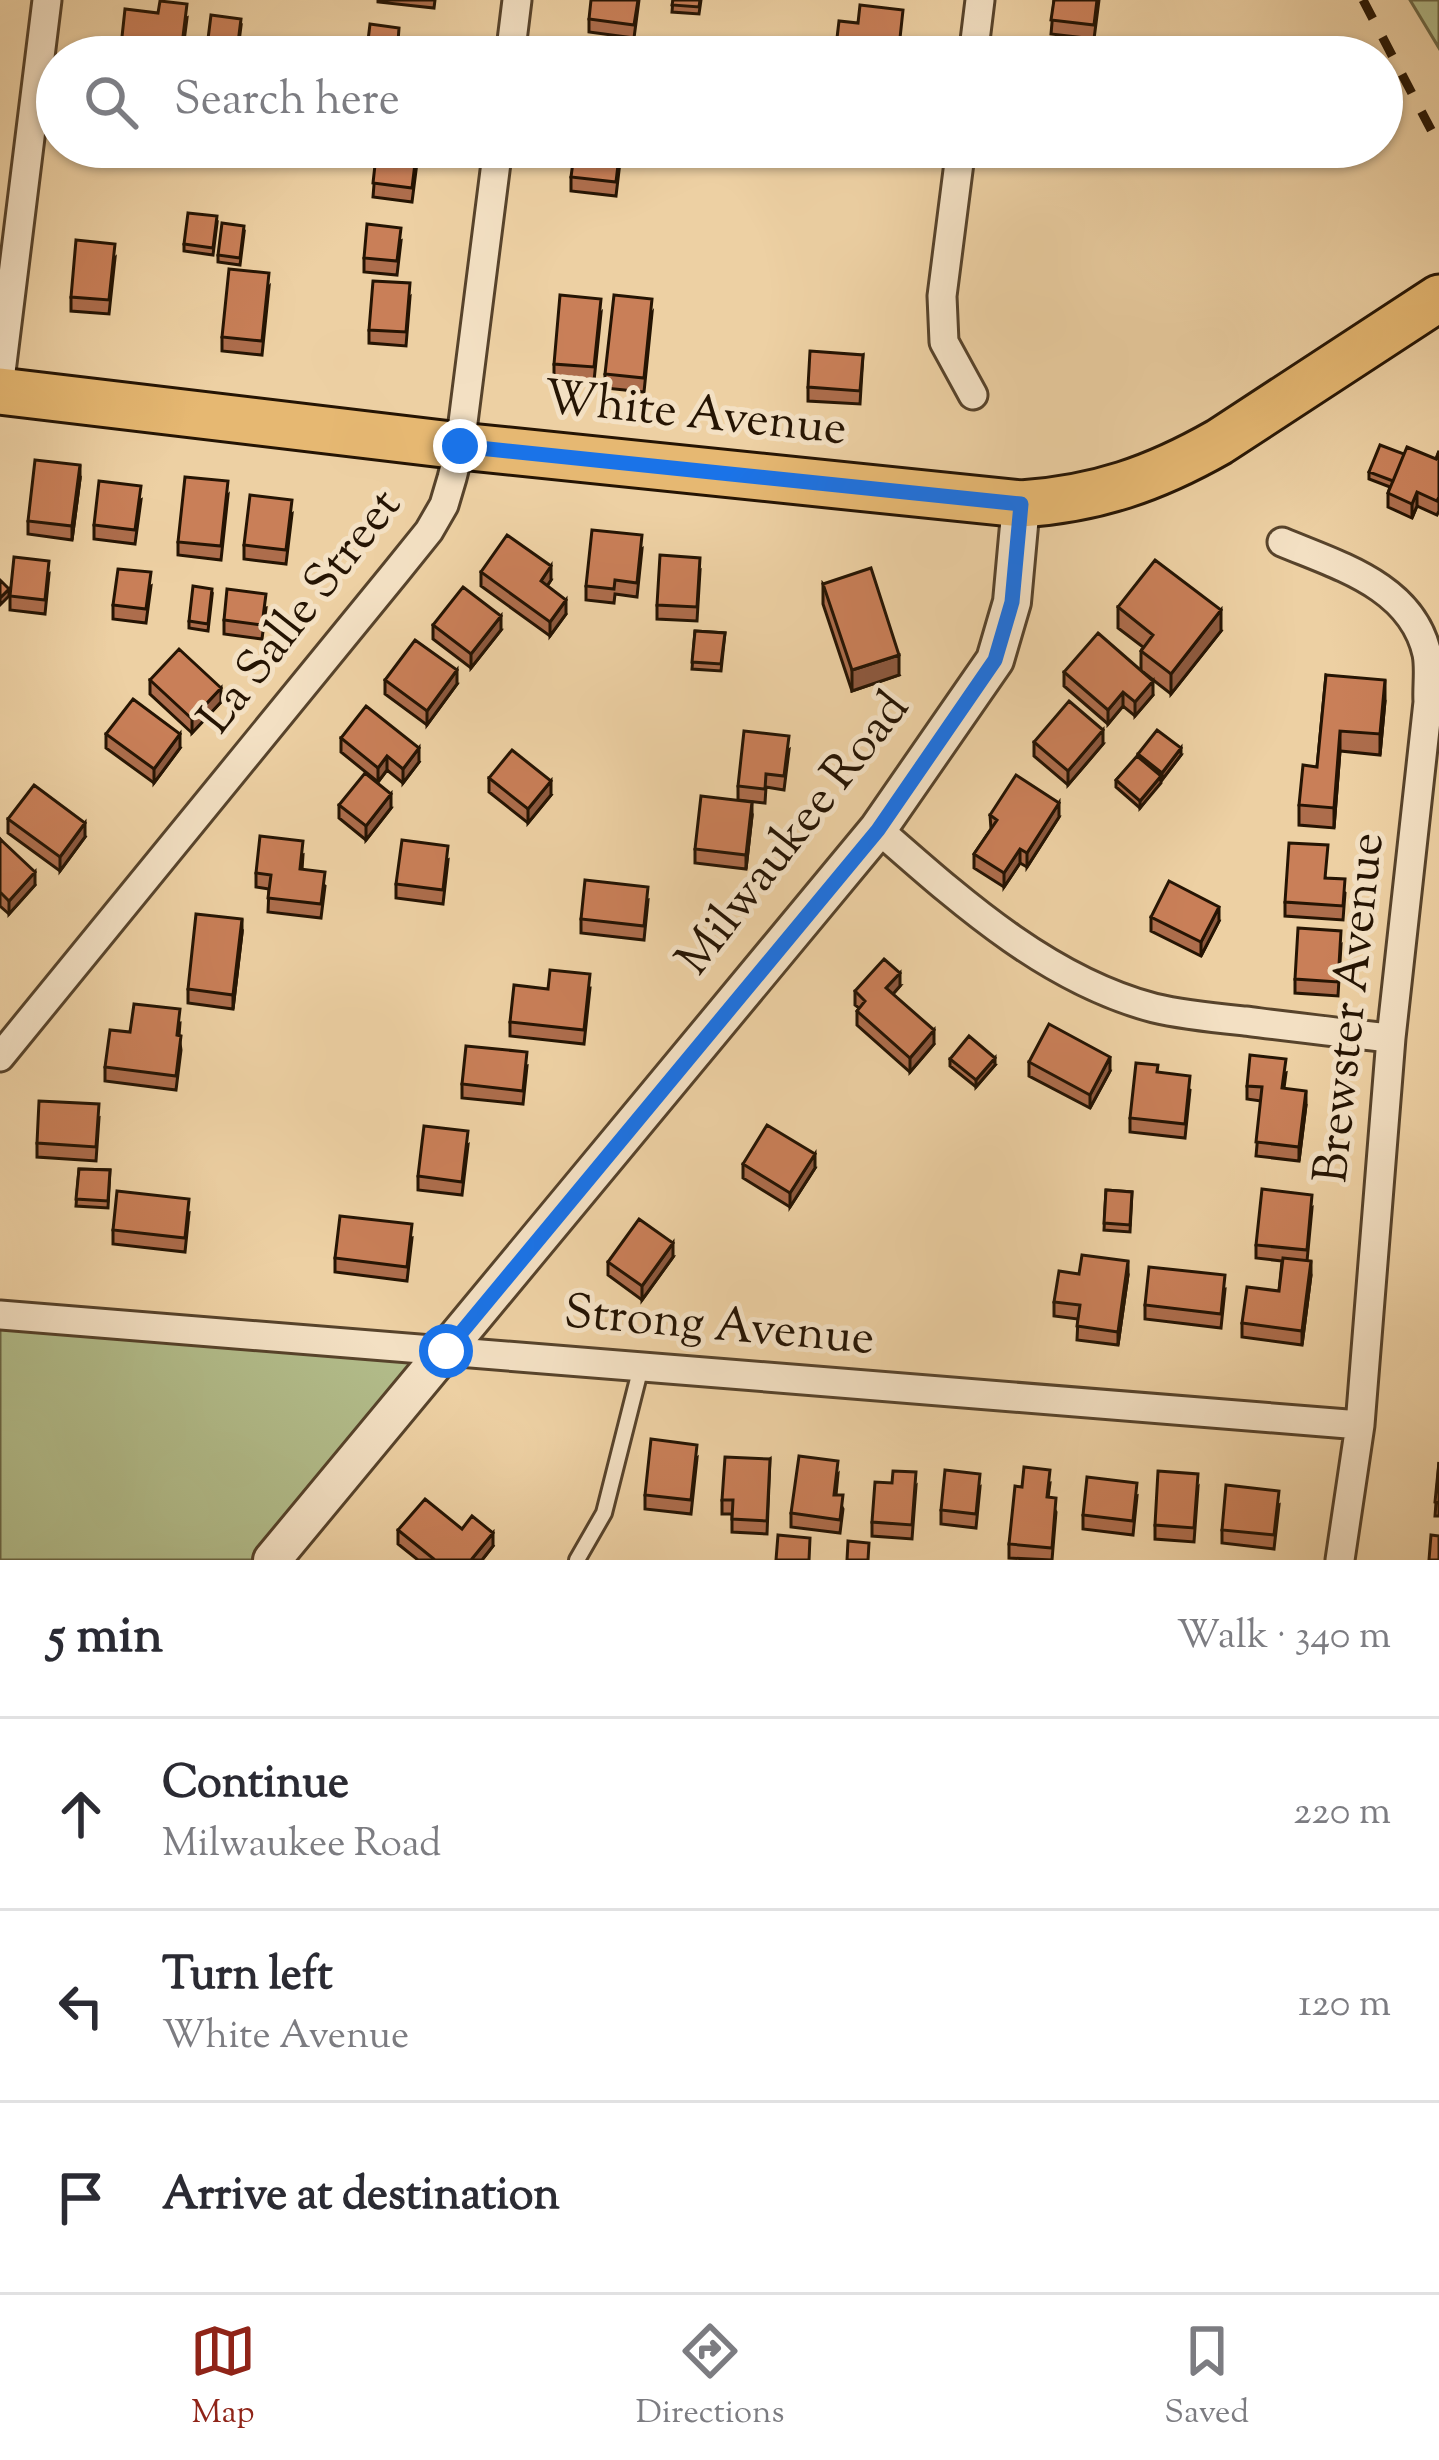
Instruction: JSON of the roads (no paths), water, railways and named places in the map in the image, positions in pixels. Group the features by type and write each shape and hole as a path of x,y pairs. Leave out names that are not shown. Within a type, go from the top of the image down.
{"main road":[{"path":"1021,504 1096,494 1182,463 1439,298"},
{"name":"White Avenue","path":"0,391 460,446 1021,504"}],"street":[{"path":"43,36 47,0"},
{"path":"513,36 518,0"},
{"path":"976,36 980,0"},
{"path":"0,380 36,89"},
{"name":"La Salle Street","path":"0,1057 429,531 444,505 460,446 496,168"},
{"path":"958,168 942,296 944,342 973,395"},
{"name":"Milwaukee Road","path":"272,1560 878,830 995,660 1012,602 1021,504"},
{"name":"Brewster Avenue","path":"1282,542 1362,576 1406,608 1427,655 1428,702 1391,1039 1360,1425 1340,1560"},
{"path":"878,830 950,892 1085,982 1132,1001 1195,1016 1391,1039"},
{"name":"Strong Avenue","path":"0,1315 1360,1425"}],"lane":[{"path":"577,1560 604,1513 640,1367"}],"railway":[{"path":"1363,0 1382,36"},
{"path":"1403,76 1439,145"}]}
